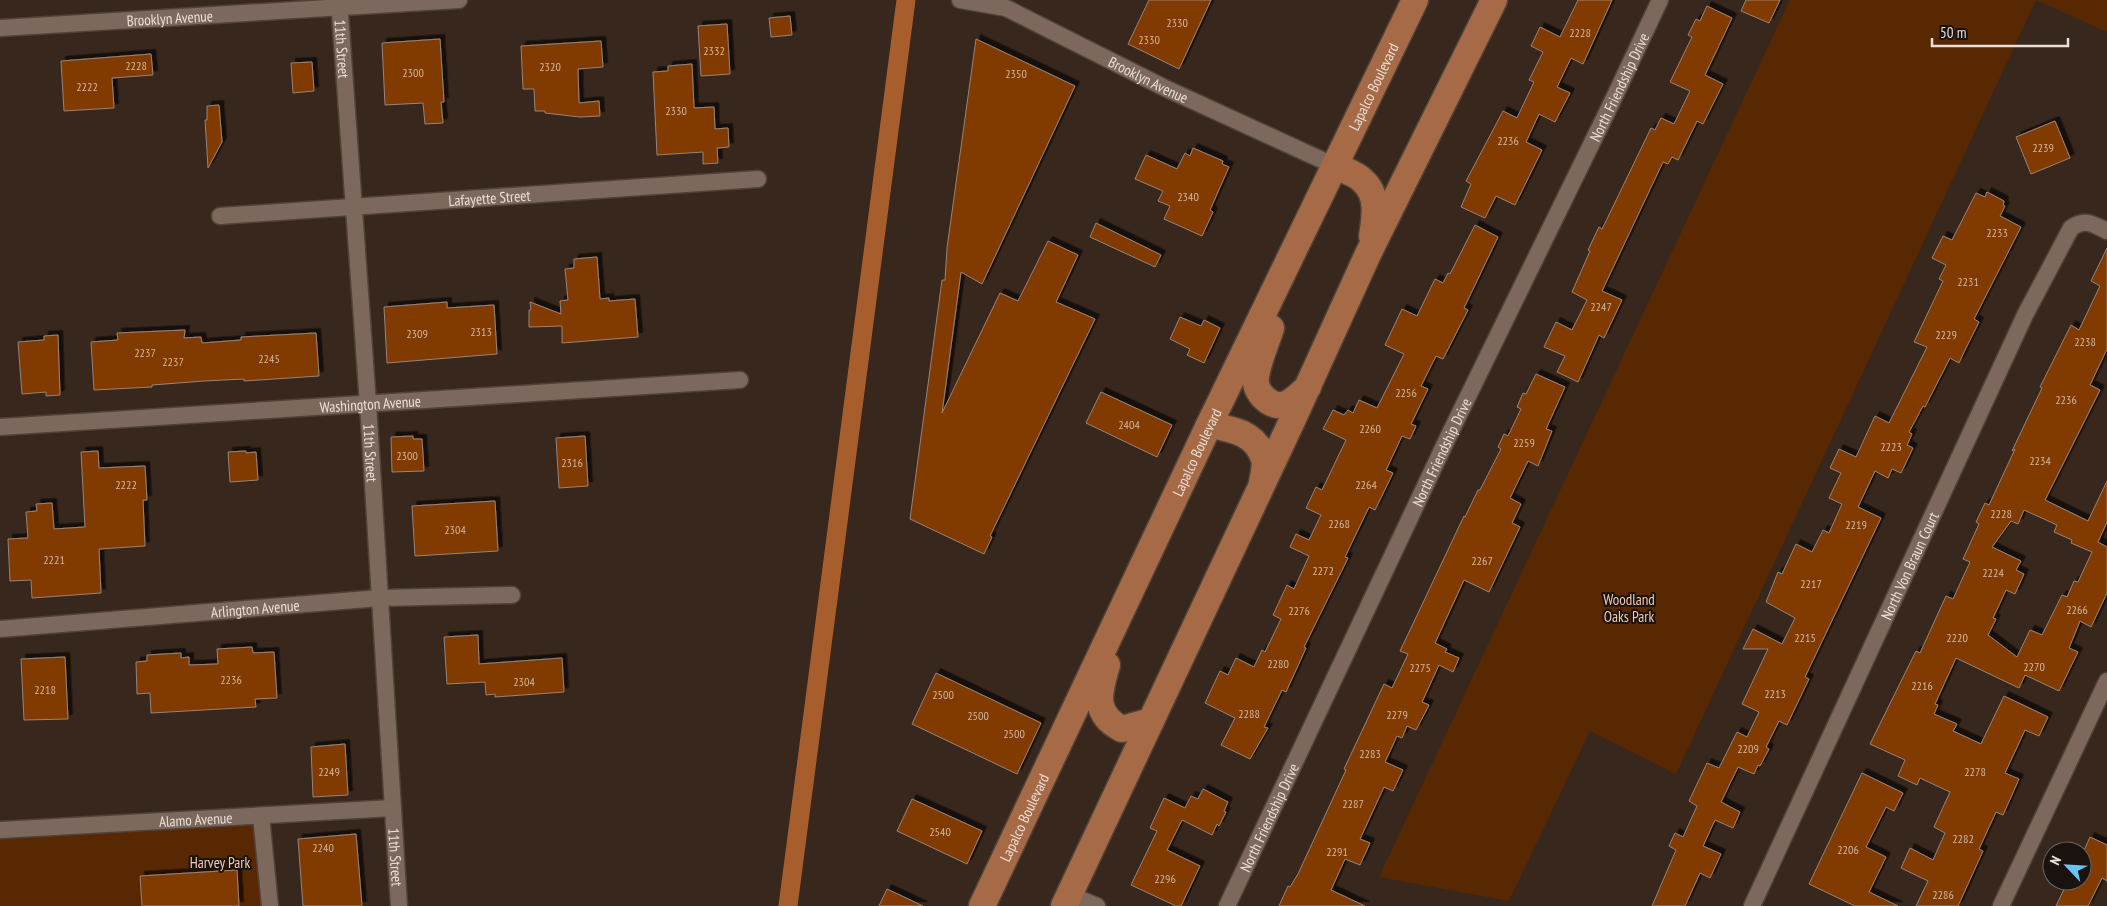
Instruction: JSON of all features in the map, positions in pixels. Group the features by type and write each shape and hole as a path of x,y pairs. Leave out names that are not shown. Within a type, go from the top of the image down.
{"main road":[{"name":"Lapalco Boulevard","path":"982,906 1301,235 1415,0"},
{"path":"1067,900 1308,387 1368,254 1494,0"},
{"path":"1336,166 1363,181 1373,196 1376,215 1368,254"},
{"path":"1301,235 1290,278 1272,324 1255,378 1260,394 1276,405 1284,405 1308,387"},
{"path":"1210,426 1242,432 1254,440 1265,460 1262,483"},
{"path":"1125,605 1099,692 1101,705 1104,716 1112,724 1122,729 1151,721"},
{"path":"995,906 1008,906"}],"street":[{"name":"Brooklyn Avenue","path":"0,28 339,3 460,0"},
{"name":"Brooklyn Avenue","path":"960,0 1006,8 1174,92 1336,166"},
{"name":"North Friendship Drive","path":"1228,906 1447,440 1607,113 1660,0"},
{"name":"11th Street","path":"339,3 368,404 399,906"},
{"name":"Lafayette Street","path":"220,216 758,179"},
{"name":"North Von Braun Court","path":"1752,906 2025,315 2071,228 2079,222 2088,222 2107,230"},
{"name":"Washington Avenue","path":"0,427 740,380"},
{"name":"Arlington Avenue","path":"0,629 380,598 512,595"},
{"path":"2001,906 2107,681"},
{"name":"Alamo Avenue","path":"0,830 393,808"},
{"path":"261,816 270,906"},
{"path":"1067,900 1097,906"}],"green space":[{"name":"Woodland Oaks Park","path":"1790,0 2036,0 1676,774 1590,731 1509,901 1379,877"},
{"path":"2036,0 2107,0 2107,32"},
{"name":"Harvey Park","path":"261,816 270,906 0,906 0,830"}],"building":[{"path":"1149,0 1211,0 1179,69 1128,44"},
{"path":"1578,0 1612,0 1583,64 1571,58 1557,87 1570,93 1555,122 1539,114 1526,142 1542,150 1515,205 1496,196 1485,218 1461,207 1471,184 1466,181 1503,111 1517,118 1534,82 1529,80 1543,52 1531,46 1540,27 1560,37"},
{"path":"1746,0 1780,0 1769,23 1741,11"},
{"path":"1707,6 1732,18 1705,75 1723,84 1703,124 1697,121 1678,160 1672,157 1668,164 1663,162 1602,291 1622,300 1604,338 1599,335 1578,382 1557,372 1565,356 1544,347 1556,322 1572,330 1587,300 1572,292 1599,227 1602,229 1651,128 1655,130 1661,118 1674,124 1690,91 1670,82 1692,37 1688,35 1696,19 1700,21"},
{"path":"790,16 792,35 771,37 769,18"},
{"path":"727,24 730,74 701,76 698,26"},
{"path":"440,39 444,102 441,102 443,123 425,124 423,103 385,105 382,43"},
{"path":"976,39 1075,86 982,284 961,272 942,413 1000,293 1018,301 1048,241 1078,255 1056,302 1095,319 990,536 992,537 984,554 910,519 942,280 945,280 947,248"},
{"path":"601,41 603,67 578,69 579,103 599,101 600,116 580,117 535,111 534,89 523,89 521,46"},
{"path":"151,54 153,75 112,78 114,108 64,111 61,61"},
{"path":"312,62 314,91 293,93 291,63"},
{"path":"692,64 694,108 714,107 715,129 728,128 729,147 717,148 718,163 703,164 703,152 657,155 653,72 668,71 668,66"},
{"path":"219,105 222,142 208,168 205,120 207,120 207,106"},
{"path":"2055,121 2070,158 2031,174 2016,137"},
{"path":"1193,148 1223,161 1222,164 1229,167 1210,210 1213,212 1202,236 1164,219 1170,206 1158,201 1163,191 1135,179 1146,155 1177,169 1185,153 1190,156"},
{"path":"1987,192 2004,201 2003,205 2005,206 2000,216 2021,227 1974,319 1979,322 1959,363 1950,358 1925,407 1923,406 1909,432 1912,434 1907,445 1913,448 1901,473 1892,469 1888,478 1875,471 1858,507 1881,518 1805,677 1809,679 1787,725 1779,721 1766,747 1769,749 1754,774 1738,767 1721,802 1740,812 1733,828 1715,820 1703,846 1721,854 1710,878 1700,873 1685,906 1652,906 1676,850 1669,846 1675,833 1683,837 1697,806 1689,801 1707,763 1719,768 1737,732 1747,737 1759,712 1742,704 1768,649 1743,649 1753,629 1782,644 1795,618 1766,602 1778,572 1782,574 1796,544 1812,552 1823,530 1829,533 1842,504 1829,498 1841,473 1830,468 1839,449 1856,457 1875,416 1889,423 1927,347 1914,342 1943,281 1939,279 1946,265 1932,258 1943,236 1952,240 1976,193 1985,197"},
{"path":"1096,223 1161,255 1155,267 1090,237"},
{"path":"1475,225 1498,237 1464,308 1468,310 1443,359 1436,356 1421,386 1428,389 1411,424 1416,426 1410,439 1402,436 1386,470 1393,473 1375,510 1369,507 1345,557 1348,558 1304,647 1306,648 1286,692 1282,690 1264,727 1268,728 1250,759 1221,745 1235,718 1205,703 1220,671 1228,675 1236,658 1254,667 1262,650 1265,652 1281,619 1273,615 1287,585 1294,589 1309,556 1290,547 1296,534 1309,540 1321,515 1306,508 1316,487 1322,490 1346,440 1323,429 1333,410 1344,415 1348,410 1353,413 1359,400 1377,408 1404,354 1385,345 1402,309 1417,316 1435,279 1443,283 1448,273 1450,274"},
{"path":"2107,248 2107,349 2090,385 2100,390 2045,500 2088,521 2107,481 2107,522 2098,542 2107,547 2107,593 2091,627 2080,621 2069,648 2078,652 2059,691 2025,675 2019,688 1956,658 1935,704 1938,705 1934,714 1957,724 1953,731 1981,744 2004,696 2048,717 2039,736 2025,730 2005,773 2019,779 2003,815 1996,812 1979,849 1983,851 1958,906 1916,906 1928,881 1901,868 1910,848 1933,860 1945,833 1934,827 1950,792 1920,778 1917,785 1898,776 1905,760 1870,744 1916,651 1920,653 1946,596 1953,599 1970,562 1963,559 1979,524 1976,522 1985,503 1989,505 2042,388 2040,387 2071,325 2079,330 2100,286 2091,281","holes":["2024,510 2057,525 2054,532 2072,540 2071,543 2092,552 2078,582 2074,581 2067,597 2062,595 2042,635 2030,630 2017,657 1988,635 1996,619 1993,618 2006,590 2015,594 2024,574 2016,570 2021,561 1992,547 2011,521 2018,524"]},
{"path":"597,257 600,299 609,298 609,301 635,299 638,337 562,343 562,326 529,327 530,302 561,314 560,301 568,300 565,269 574,268 574,259"},
{"path":"447,302 447,308 494,305 497,354 387,363 384,307"},
{"path":"1180,317 1201,326 1204,320 1220,328 1204,363 1187,355 1190,349 1170,339"},
{"path":"185,330 184,338 201,337 202,343 241,340 241,337 316,333 319,376 244,381 244,379 204,381 152,385 152,387 94,390 91,342 118,340 117,333"},
{"path":"58,335 60,395 46,396 46,392 22,394 18,342 44,340 44,336"},
{"path":"1536,374 1565,387 1546,429 1552,431 1538,466 1528,461 1510,498 1521,504 1512,523 1520,527 1489,592 1464,580 1435,643 1447,649 1445,652 1459,658 1453,672 1439,665 1422,702 1429,705 1416,730 1407,726 1402,738 1397,736 1385,762 1403,770 1393,791 1384,787 1360,839 1370,843 1360,865 1345,859 1331,890 1365,906 1279,906 1288,886 1290,887 1298,874 1384,684 1392,688 1408,654 1400,651 1464,516 1501,449 1498,447 1504,434 1508,436 1521,409 1517,407 1523,393 1526,394"},
{"path":"1101,392 1172,425 1157,457 1086,423"},
{"path":"413,436 413,439 422,439 424,471 392,472 391,437"},
{"path":"585,436 588,486 559,488 556,438"},
{"path":"98,451 99,468 145,466 147,500 143,500 145,546 99,549 101,593 32,598 31,580 10,581 8,539 28,538 26,512 37,511 36,504 52,503 54,529 85,527 81,452"},
{"path":"246,451 246,453 256,452 258,480 230,482 228,452"},
{"path":"495,501 498,551 415,556 412,506"},
{"path":"478,635 479,664 562,658 564,692 495,697 495,694 486,695 485,682 447,684 444,637"},
{"path":"252,647 253,653 274,652 277,698 255,699 256,707 151,713 150,693 137,694 136,662 147,661 147,655 181,653 181,658 189,657 189,665 218,664 217,649"},
{"path":"65,657 68,719 24,720 21,659"},
{"path":"936,673 1041,723 1017,774 912,724"},
{"path":"345,744 348,795 313,797 311,747"},
{"path":"1862,773 1903,793 1894,811 1886,807 1866,847 1886,857 1869,892 1898,906 1855,906 1809,884"},
{"path":"1203,789 1228,802 1224,811 1226,812 1212,835 1182,820 1167,850 1200,866 1181,906 1176,906 1131,885 1157,831 1150,828 1164,798 1185,808 1191,796 1198,799"},
{"path":"912,799 982,831 967,864 897,831"},
{"path":"356,834 362,906 303,906 298,839"},
{"path":"2090,837 2107,845 2107,881 2102,878 2088,906 2056,906 2063,891 2092,891 2092,841 2088,841"},
{"path":"237,870 239,906 142,906 140,876"},
{"path":"887,889 923,906 879,906"}],"waterway":[{"path":"788,906 906,0"}]}
